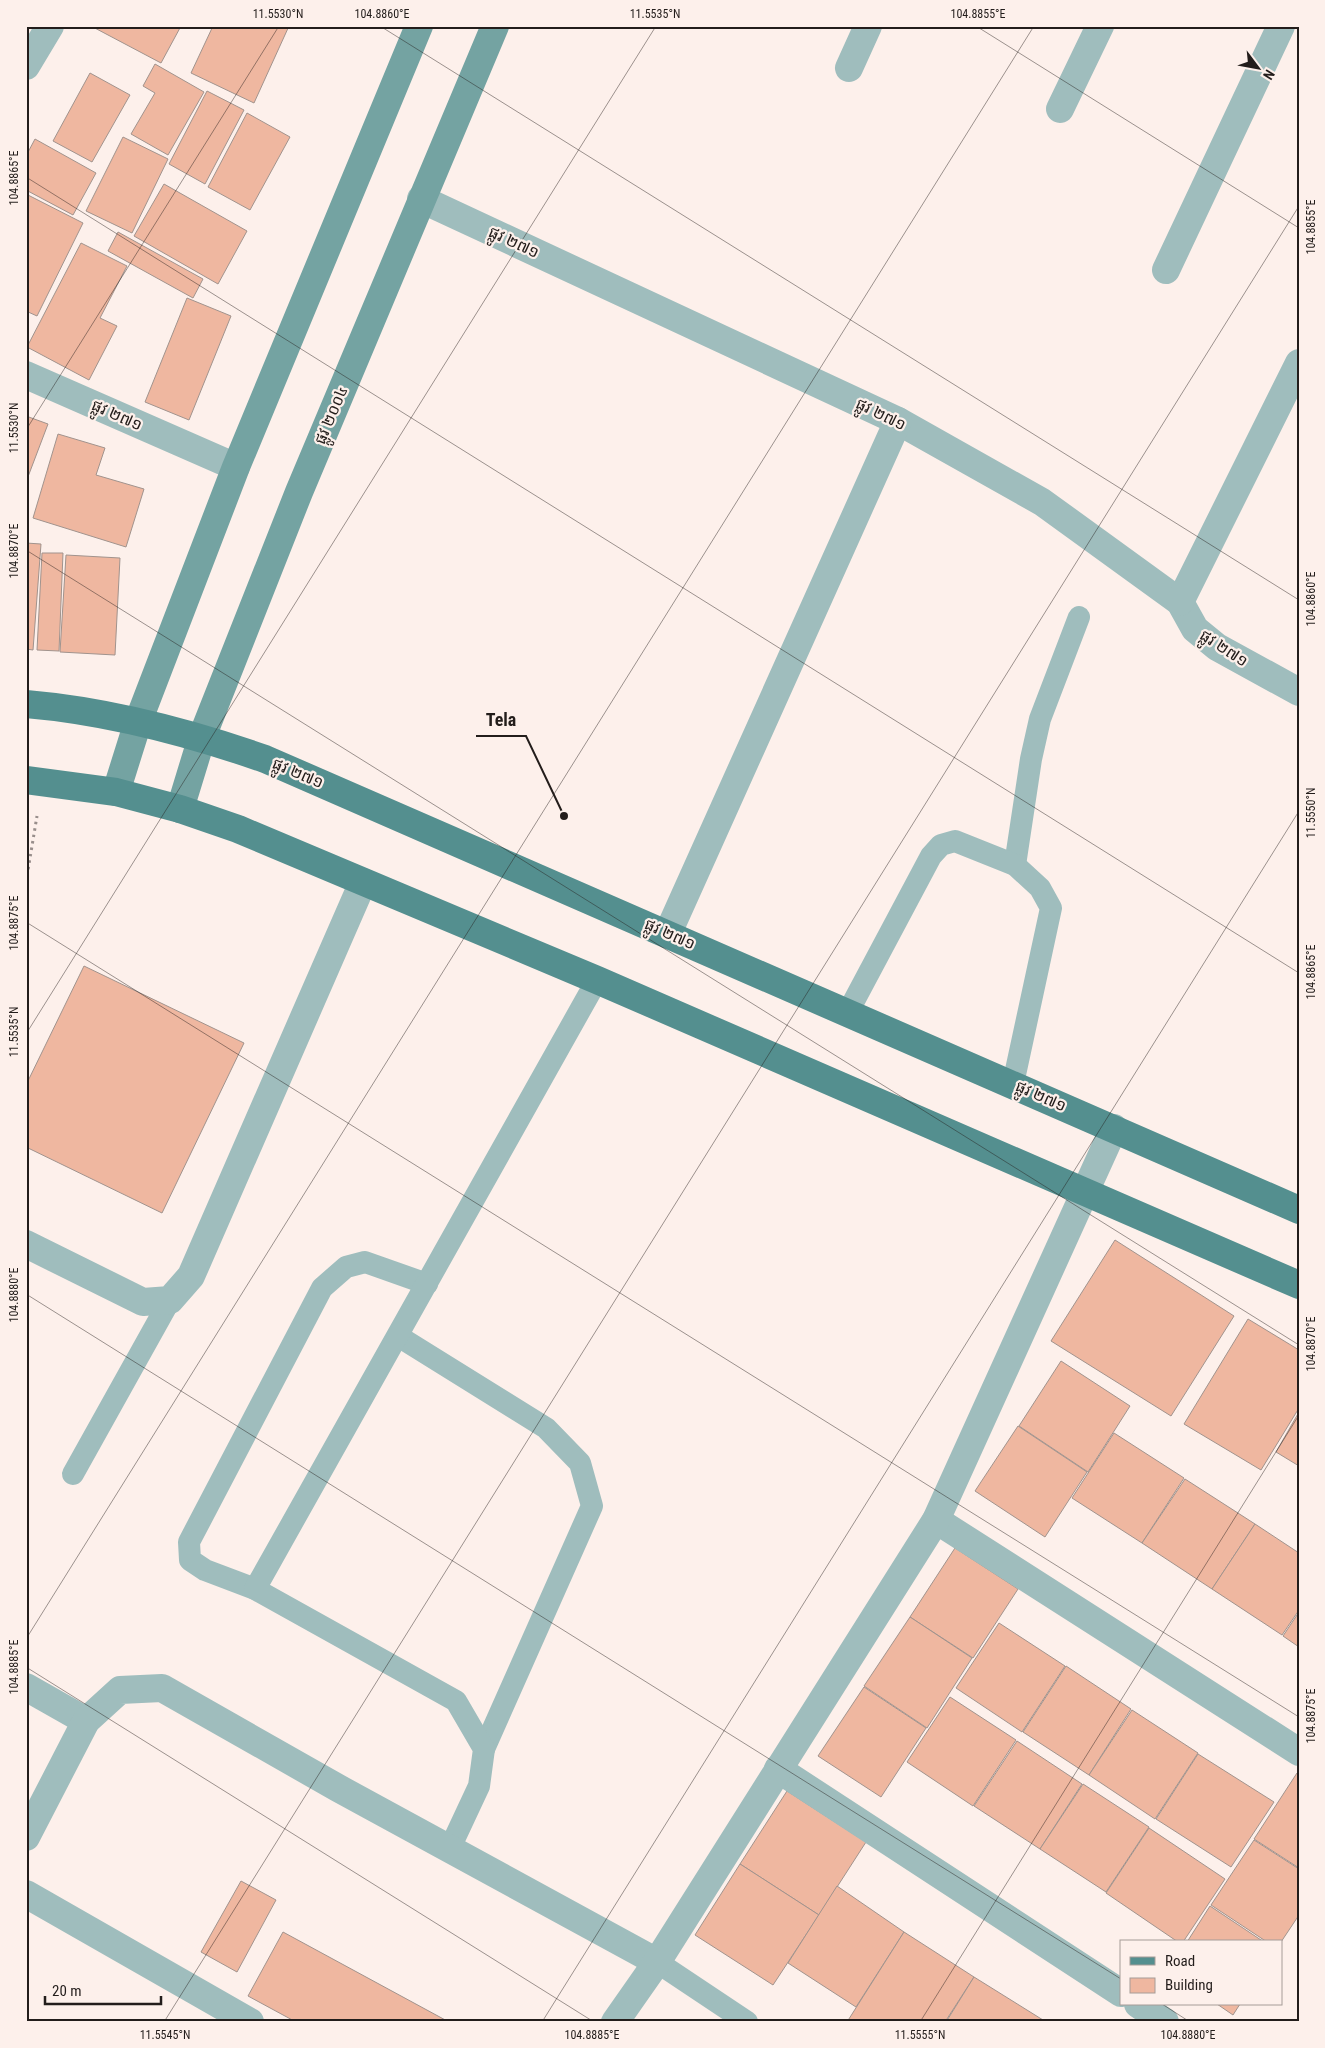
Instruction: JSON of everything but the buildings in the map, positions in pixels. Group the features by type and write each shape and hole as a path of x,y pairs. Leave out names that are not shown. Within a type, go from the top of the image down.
{"main road":[{"path":"116,792 138,722 236,467 419,26"},
{"name":"ផ្លូវ ២០០៤","path":"180,810 202,737 299,492 495,26"},
{"name":"ផ្លូវ ២៧១","path":"26,704 55,706 138,722 202,737 265,758 1299,1210"},
{"path":"34,781 116,792 238,829 597,980 1299,1285"}],"street":[{"path":"26,66 50,26"},
{"path":"849,68 868,26"},
{"path":"1060,110 1100,26"},
{"path":"1166,270 1281,26"},
{"name":"ផ្លូវ ២៧១","path":"421,199 898,421 1042,502 1180,602 1195,629 1217,647 1299,692"},
{"path":"1180,602 1299,363"},
{"name":"ផ្លូវ ២៧១","path":"26,375 236,467"},
{"path":"668,933 898,421"},
{"path":"26,1244 142,1302 170,1300 191,1276 363,882"},
{"path":"615,2022 657,1962 936,1520 1114,1128"},
{"path":"936,1520 1299,1752"},
{"path":"26,1686 86,1721"},
{"path":"26,1837 86,1721 120,1690 162,1688 338,1788 657,1962"},
{"path":"778,1770 1120,1992"},
{"path":"26,1894 250,2022"},
{"path":"1141,2006 1165,2022"}],"lane":[{"path":"1015,865 1031,759 1040,719 1080,617"},
{"path":"848,1012 931,856 941,845 955,841 1015,865 1040,888 1051,908 1013,1084"},
{"path":"255,1589 597,980"},
{"path":"427,1284 365,1262 346,1266 322,1288 189,1542 190,1560 205,1570 255,1589 456,1701 484,1749"},
{"path":"73,1474 170,1300"},
{"path":"398,1336 546,1428 580,1464 592,1506 484,1749 479,1786 450,1848"},
{"path":"657,1962 747,2022"}],"path":[{"path":"26,882 34,781"}],"place":[{"name":"Tela","path":"564,816"}]}
